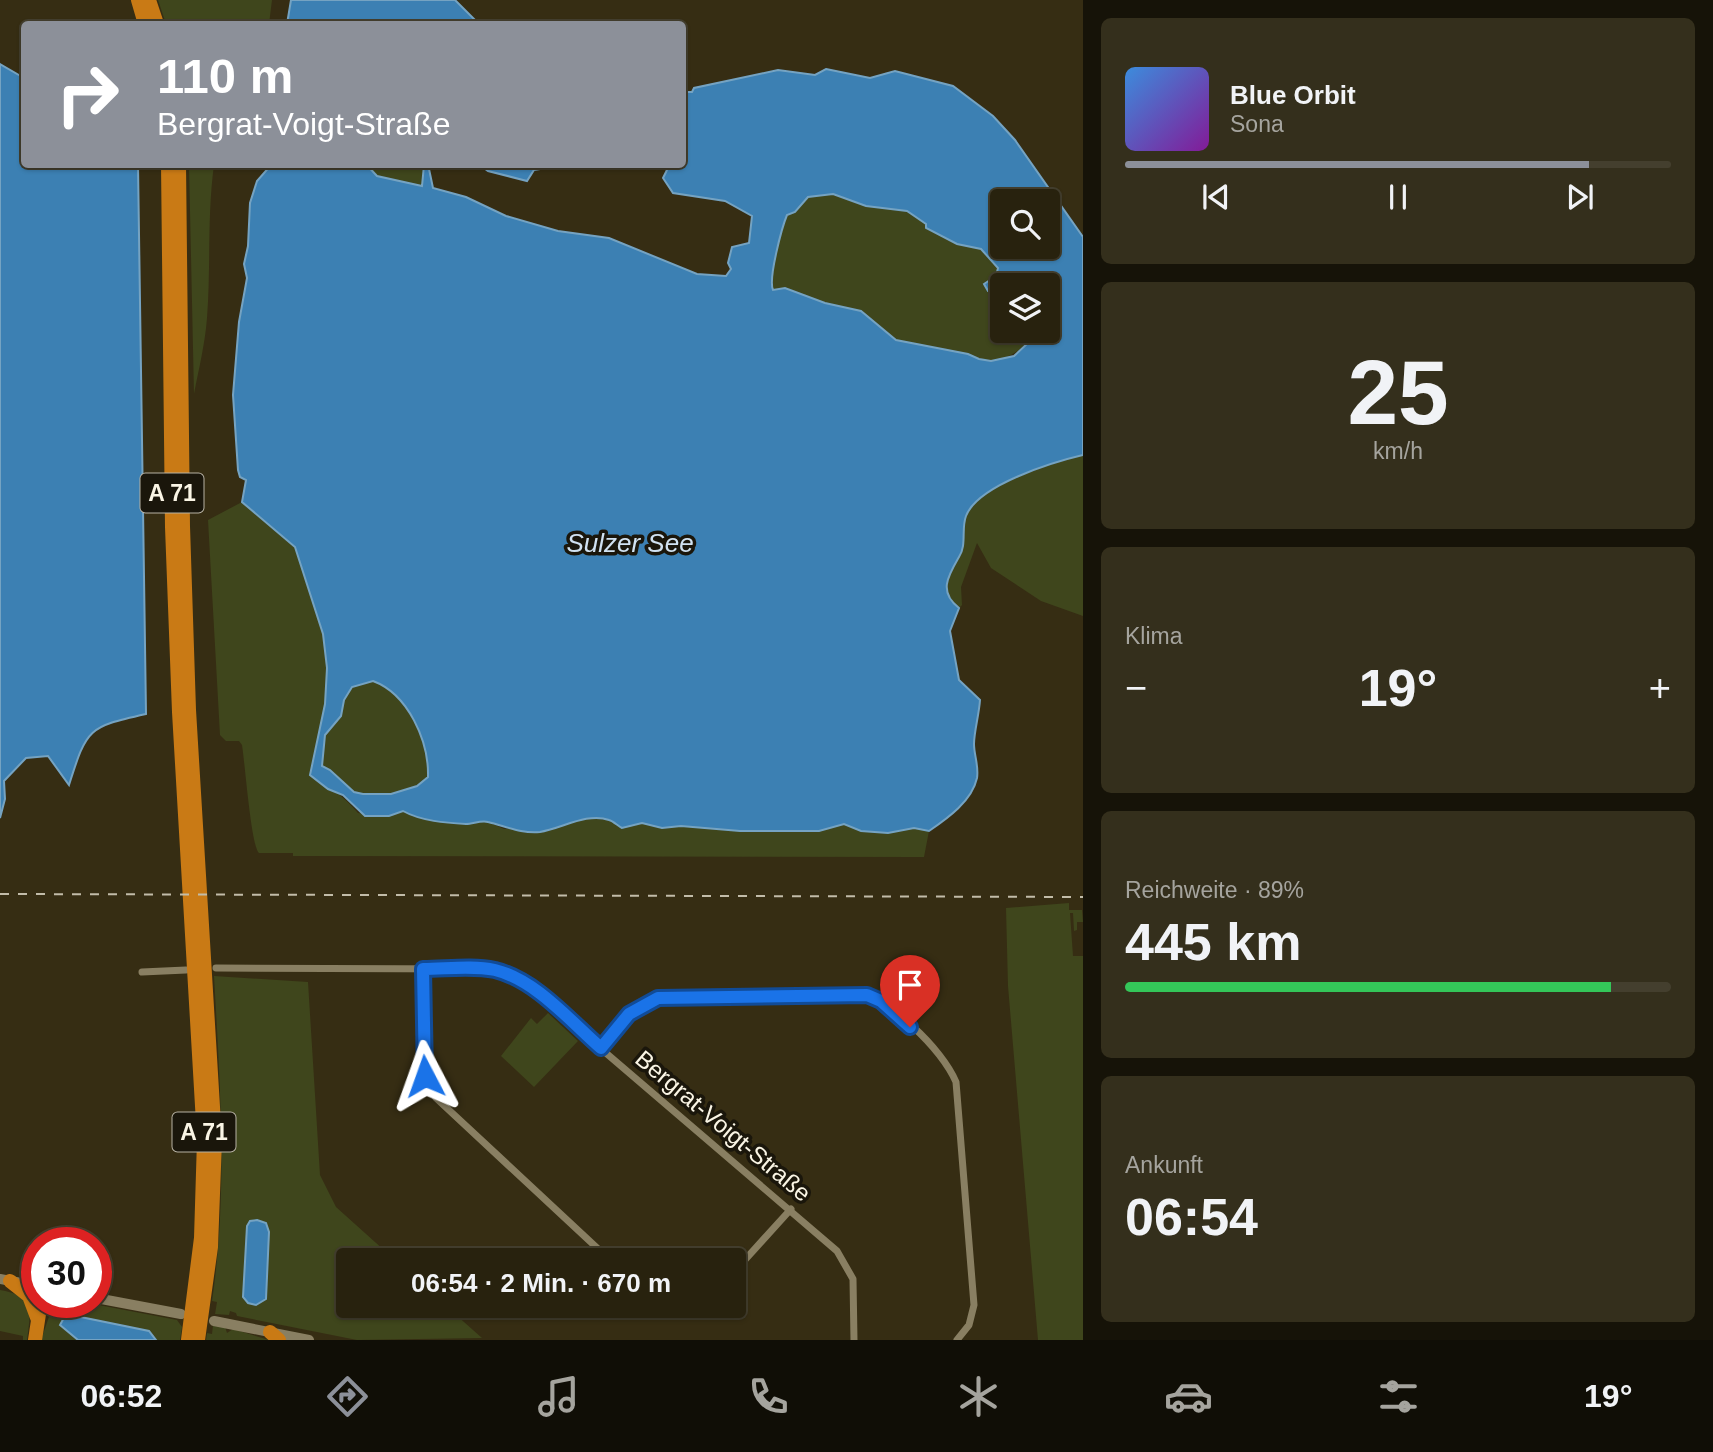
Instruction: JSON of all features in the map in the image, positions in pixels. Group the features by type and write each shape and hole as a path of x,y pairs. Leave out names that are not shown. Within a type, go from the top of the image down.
{"highway":[{"path":"138,0 144,21"},
{"path":"149,0 156,21"},
{"name":"A 71","path":"168,168 172,527 202,993 215,1140 212,1235 194,1336"},
{"name":"A 71","path":"179,168 190,821"},
{"path":"5,1280 29,1296 38,1320 34,1340"}],"main road":[{"path":"112,1301 181,1314"},
{"path":"214,1321 275,1336 308,1340"}],"street":[{"name":"Bergrat-Voigt-Straße","path":"216,968 478,969 509,974 536,991 834,1247 851,1271 854,1340"},
{"path":"423,969 424,1064 429,1088 436,1098 597,1248"},
{"path":"142,972 186,970"},
{"path":"601,1048 629,1014 658,998 855,994 881,1001 892,1009 937,1052 956,1082 974,1305 969,1325 957,1340"},
{"path":"746,1259 791,1209"}],"green space":[{"path":"158,0 272,0 269,21 165,21"},
{"path":"189,168 214,168 207,318 194,394"},
{"path":"367,168 424,168 423,186 377,176"},
{"path":"828,193 866,206 907,211 957,244 981,249 998,268 998,273 990,273 990,343 1028,343 1007,357 985,360 968,354 896,340 861,311 825,303 785,288 773,290 774,265 787,214 795,212 808,197"},
{"path":"1083,455 1083,616 1041,601 991,568 977,543 961,587 962,605 959,608 949,596 947,584 961,546 966,515 973,505 985,495 1018,477"},
{"path":"242,502 295,547 323,634 327,668 325,704 310,775 341,796 358,813 389,816 403,811 412,816 465,824 486,821 504,829 566,824 588,818 609,820 622,828 642,823 662,828 681,826 740,831 819,831 844,824 861,831 888,833 913,828 929,831 924,857 293,856 293,853 259,853 251,820 242,745 239,741 226,741 220,735 208,520"},
{"path":"373,681 396,696 414,720 425,749 428,777 405,790 376,796 358,793 322,767 325,735 341,716 344,700 352,687"},
{"path":"1069,903 1069,910 1082,910 1083,922 1077,922 1077,930 1074,931 1073,913 1070,913 1073,956 1083,956 1083,1340 1038,1340 1008,986 1006,908"},
{"path":"214,976 308,982 320,1175 336,1207 382,1248 336,1248 336,1318 460,1318 482,1338 357,1340 237,1316 230,1311 229,1315 215,1314 217,1302 212,1301 221,1179"},
{"path":"548,1013 578,1041 534,1087 501,1056 531,1018 537,1024"},
{"path":"0,1290 21,1297 21,1318 29,1320 27,1340 23,1340 23,1336 0,1331"},
{"path":"112,1308 177,1320 182,1327 180,1340 156,1340 149,1331 140,1340 41,1340 49,1318 112,1318"},
{"path":"213,1325 225,1327 227,1333 233,1329 269,1340 206,1340 207,1333 212,1334"}],"water":[{"path":"291,0 455,0 476,21 288,21"},
{"path":"0,64 21,76 21,168 138,168 146,714 112,723 92,733 80,752 69,785 48,756 26,758 4,781 5,799 0,818"},
{"name":"Sulzer See","path":"826,69 870,78 895,71 953,86 993,116 1015,140 1049,189 990,189 990,259 1060,259 1060,204 1083,237 1083,455 1018,476 985,494 973,505 966,516 961,552 947,584 949,596 959,608 950,631 959,680 980,700 974,744 977,778 974,786 965,801 951,815 929,831 914,828 888,833 861,831 844,824 819,831 740,831 681,826 662,828 642,823 622,828 609,820 592,818 533,832 485,822 466,824 434,821 403,811 389,816 365,816 343,795 328,789 310,775 325,704 327,668 323,634 295,547 242,502 246,480 240,477 238,470 233,395 239,322 247,278 244,264 248,246 250,203 257,181 268,168 370,168 377,176 422,186 424,168 431,168 433,188 466,197 506,216 558,231 609,238 697,274 726,276 731,269 728,263 732,247 749,243 752,216 725,201 673,193 663,178 667,170 665,168 686,168 686,92 692,92 694,88 778,70 815,75","holes":["833,194 866,206 907,211 926,224 926,228 957,244 981,249 998,268 997,273 1060,273 1060,343 1028,343 1014,356 991,361 979,359 968,354 896,340 861,311 825,303 785,288 773,290 774,265 787,215 795,212 808,197","373,681 396,696 414,720 425,749 428,777 417,786 391,794 354,792 322,766 325,735 341,716 344,700 352,687"]},
{"path":"484,168 546,168 534,170 527,181"},
{"name":"Sulzer See","path":"990,280 990,291 988,291 984,284"},
{"path":"250,1221 266,1223 269,1232 266,1299 256,1305 248,1303 243,1297 247,1226"},
{"path":"64,1318 86,1318 149,1331 156,1340 78,1340 60,1325"}],"railway":[{"path":"0,894 1083,897"}],"route":[{"path":"425,1076 423,969 478,969 509,974 536,991 601,1048 629,1014 644,1003 677,996 867,995 892,1009 910,1027"}]}
